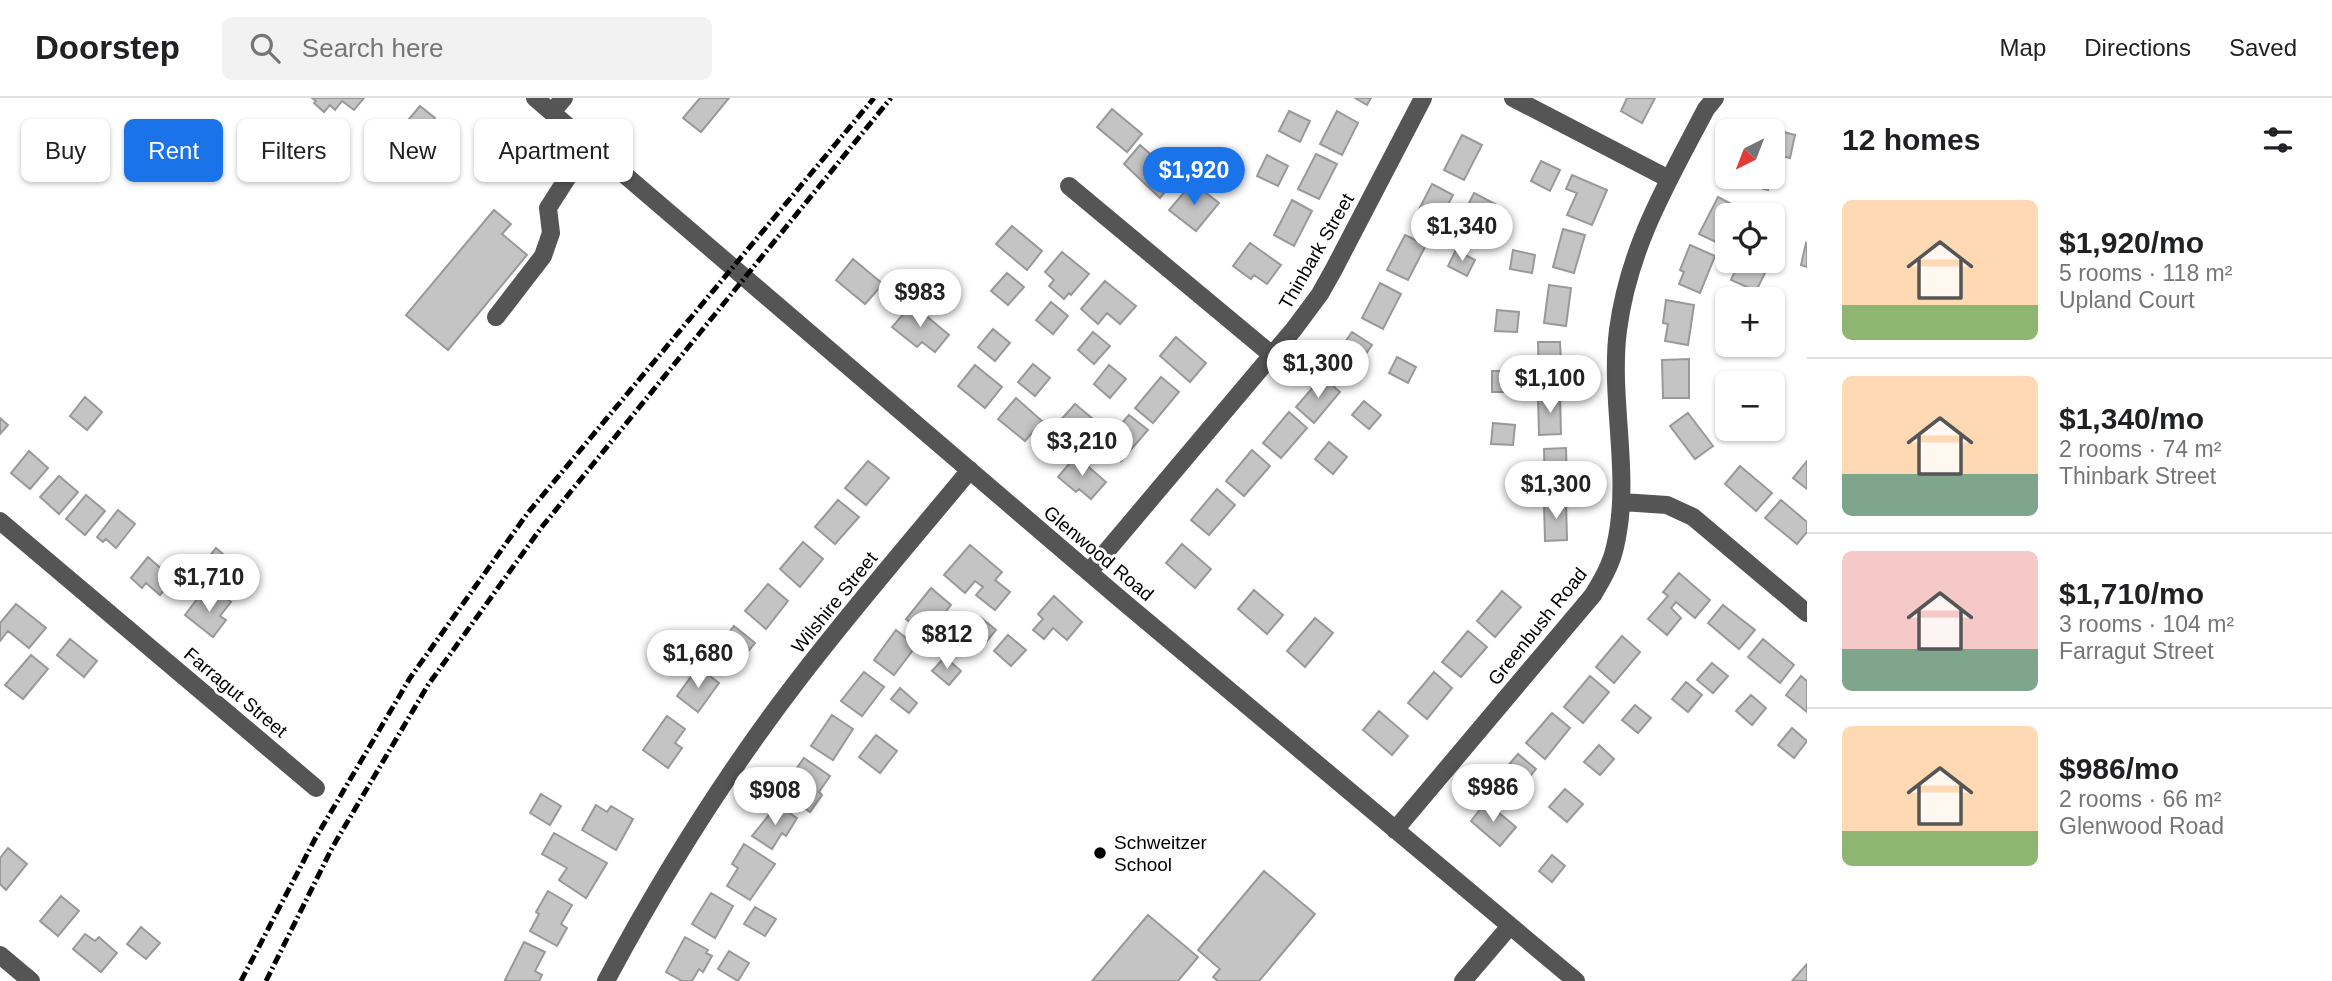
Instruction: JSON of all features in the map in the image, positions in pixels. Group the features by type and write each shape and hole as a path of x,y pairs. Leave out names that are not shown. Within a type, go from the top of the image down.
{"street":[{"name":"Glenwood Road","path":"535,98 560,119"},
{"path":"552,112 564,98"},
{"name":"Thinbark Street","path":"1089,572 1320,294 1423,98"},
{"path":"1513,98 1669,179"},
{"name":"Greenbush Road","path":"1395,830 1593,595 1605,574 1615,549 1622,502 1617,334 1622,305 1636,250 1669,179 1706,109 1715,98"},
{"path":"496,317 543,256 551,233 548,208 565,182"},
{"name":"Glenwood Road","path":"633,182 1089,572 1576,981"},
{"path":"1069,186 1272,355"},
{"name":"Wilshire Street","path":"606,981 666,875 740,760 840,626 970,470"},
{"path":"1622,502 1667,505 1693,517 1807,612"},
{"name":"Farragut Street","path":"0,521 316,788"},
{"path":"1463,981 1510,926"},
{"path":"0,955 31,981"}],"building":[{"path":"312,98 364,98 354,110 342,101 335,110 330,105 324,112"},
{"path":"700,98 729,98 701,132 683,118"},
{"path":"1355,98 1371,98 1367,105"},
{"path":"1627,98 1655,98 1642,123 1621,111"},
{"path":"420,106 435,118 434,119 409,119"},
{"path":"1112,109 1142,134 1127,152 1097,127"},
{"path":"1289,111 1310,121 1300,142 1279,131"},
{"path":"1337,111 1358,123 1342,155 1320,144"},
{"path":"1785,132 1795,135 1790,158 1785,157"},
{"path":"1462,135 1482,145 1464,180 1444,170"},
{"path":"1140,145 1177,177 1160,198 1124,164"},
{"path":"1316,154 1337,164 1319,199 1298,189"},
{"path":"1267,155 1288,166 1278,186 1257,176"},
{"path":"1541,161 1560,170 1550,191 1531,181"},
{"path":"1572,175 1607,190 1592,225 1567,215 1577,193 1566,189"},
{"path":"1432,184 1453,195 1435,230 1414,219"},
{"path":"1196,185 1219,203 1196,231 1169,210 1187,189 1190,192"},
{"path":"1474,193 1495,204 1485,224 1464,213"},
{"path":"1718,197 1729,203 1715,203 1715,242 1699,234"},
{"path":"1292,200 1312,211 1294,246 1274,235"},
{"path":"494,210 511,224 502,234 527,255 448,350 406,315"},
{"path":"1012,226 1042,251 1027,270 996,244"},
{"path":"1563,229 1585,235 1574,273 1553,267"},
{"path":"1405,235 1426,245 1408,280 1387,270"},
{"path":"1250,243 1281,265 1267,284 1254,275 1251,279 1233,266"},
{"path":"1807,244 1807,267 1801,265"},
{"path":"1690,245 1715,256 1700,293 1679,284 1684,272 1680,270"},
{"path":"1456,250 1475,260 1467,276 1448,266"},
{"path":"1513,250 1535,255 1532,273 1510,269"},
{"path":"1062,252 1089,274 1071,295 1069,293 1064,299 1049,286 1054,280 1045,272"},
{"path":"853,259 883,284 865,304 836,280"},
{"path":"1007,273 1024,287 1008,305 991,291"},
{"path":"1734,273 1765,273 1758,287 1747,287 1731,280"},
{"path":"1105,281 1136,306 1120,324 1107,313 1098,324 1081,309"},
{"path":"1380,283 1401,294 1383,329 1362,318"},
{"path":"1549,285 1571,288 1566,326 1544,323"},
{"path":"1666,300 1694,305 1688,345 1665,341 1668,324 1663,323"},
{"path":"1051,302 1068,316 1053,334 1036,320"},
{"path":"912,304 949,335 935,352 922,342 917,347 892,327"},
{"path":"1497,310 1519,312 1517,332 1495,331"},
{"path":"993,329 1010,343 995,361 978,347"},
{"path":"1093,332 1110,346 1094,364 1078,350"},
{"path":"1352,332 1372,345 1349,378 1329,365"},
{"path":"1176,337 1206,363 1190,382 1160,356"},
{"path":"1538,342 1560,342 1562,381 1539,381"},
{"path":"1397,357 1416,367 1408,383 1389,373"},
{"path":"1689,359 1689,398 1663,398 1662,360"},
{"path":"1033,364 1050,378 1035,396 1018,382"},
{"path":"975,365 1002,387 985,408 958,386"},
{"path":"1109,365 1126,379 1110,398 1094,384"},
{"path":"1492,371 1513,371 1513,392 1492,392"},
{"path":"1161,377 1179,392 1153,423 1135,408"},
{"path":"1322,377 1340,392 1314,423 1296,407"},
{"path":"1560,395 1561,434 1539,435 1538,396"},
{"path":"85,397 102,412 87,430 70,416"},
{"path":"1016,398 1042,421 1025,441 998,419"},
{"path":"1364,401 1381,415 1369,429 1352,415"},
{"path":"1075,404 1092,418 1076,436 1059,422"},
{"path":"1289,412 1307,428 1281,458 1263,443"},
{"path":"1688,413 1713,446 1695,459 1670,426"},
{"path":"1129,415 1148,430 1121,461 1103,445"},
{"path":"0,418 8,425 0,434"},
{"path":"1493,423 1515,425 1513,445 1491,444"},
{"path":"1329,442 1347,457 1333,474 1315,459"},
{"path":"1566,448 1567,487 1545,488 1544,449"},
{"path":"1252,450 1270,466 1244,496 1226,481"},
{"path":"29,451 48,468 30,489 11,473"},
{"path":"1076,456 1106,482 1091,499 1079,489 1076,492 1058,477"},
{"path":"868,461 889,478 866,505 845,488"},
{"path":"1807,461 1807,489 1793,478"},
{"path":"1740,466 1772,493 1756,511 1725,484"},
{"path":"59,476 78,492 59,514 40,497"},
{"path":"1217,489 1235,505 1209,535 1191,520"},
{"path":"86,495 105,511 85,535 66,519"},
{"path":"838,500 859,517 835,544 815,527"},
{"path":"1781,500 1807,522 1807,532 1797,544 1765,518"},
{"path":"1566,501 1567,540 1545,541 1544,502"},
{"path":"118,510 135,524 116,548 106,539 103,542 97,537"},
{"path":"803,542 823,559 800,587 780,569"},
{"path":"1182,544 1211,569 1195,588 1166,563"},
{"path":"970,545 1002,572 995,580 1010,592 995,610 976,595 983,587 975,581 965,593 944,575"},
{"path":"216,548 230,560 205,590 191,579"},
{"path":"148,557 173,579 160,595 146,583 142,588 131,578"},
{"path":"1679,573 1710,600 1695,618 1676,602 1671,608 1681,618 1667,635 1648,619 1668,596 1663,592"},
{"path":"768,584 788,601 766,629 745,611"},
{"path":"931,588 951,605 926,636 906,619"},
{"path":"1254,590 1283,615 1267,634 1238,609"},
{"path":"1502,591 1521,607 1495,637 1477,621"},
{"path":"219,593 231,602 220,616 226,620 213,637 185,615 198,598 209,606"},
{"path":"1054,596 1082,622 1067,640 1053,628 1044,639 1033,630 1043,619 1038,614"},
{"path":"16,604 46,628 29,648 8,631 0,641 0,623"},
{"path":"1723,605 1755,630 1739,649 1708,623"},
{"path":"980,617 996,630 982,647 966,633"},
{"path":"1315,618 1333,633 1305,667 1287,651"},
{"path":"734,626 755,643 733,670 712,654"},
{"path":"896,630 916,646 894,675 874,660"},
{"path":"1468,631 1487,647 1461,677 1442,662"},
{"path":"1008,635 1026,650 1011,666 994,651"},
{"path":"1622,636 1640,652 1614,683 1596,667"},
{"path":"70,639 97,661 84,677 57,655"},
{"path":"1763,639 1794,665 1780,683 1748,657"},
{"path":"31,655 48,669 23,699 5,685"},
{"path":"945,657 961,671 949,685 932,671"},
{"path":"1712,663 1728,676 1713,693 1697,680"},
{"path":"698,667 719,683 698,712 677,696"},
{"path":"864,672 884,687 862,716 841,701"},
{"path":"1434,672 1452,688 1427,719 1408,703"},
{"path":"1590,676 1609,692 1583,723 1564,707"},
{"path":"1801,676 1807,681 1807,712 1786,695"},
{"path":"1686,682 1702,695 1688,712 1672,699"},
{"path":"900,688 917,703 909,713 891,699"},
{"path":"1751,695 1766,708 1752,725 1736,711"},
{"path":"1635,705 1651,718 1638,733 1622,720"},
{"path":"1379,711 1408,736 1392,755 1363,730"},
{"path":"1552,713 1570,728 1545,759 1526,743"},
{"path":"832,715 853,729 833,760 811,746"},
{"path":"667,716 685,729 675,743 682,748 668,768 643,750"},
{"path":"1792,728 1807,741 1794,758 1778,745"},
{"path":"876,735 897,751 880,773 859,757"},
{"path":"1599,745 1614,759 1600,775 1584,762"},
{"path":"1518,754 1536,769 1511,800 1492,784"},
{"path":"804,758 830,776 819,792 822,795 810,812 788,796 798,781 791,776"},
{"path":"1565,789 1583,804 1567,822 1549,807"},
{"path":"541,794 561,806 550,825 530,813"},
{"path":"1486,802 1516,827 1500,846 1471,821"},
{"path":"596,805 607,812 611,806 633,819 616,850 582,830"},
{"path":"777,805 797,818 786,836 782,833 772,849 752,836"},
{"path":"554,833 607,863 586,898 559,880 567,868 542,854"},
{"path":"744,844 775,864 750,900 727,886 738,868 732,864"},
{"path":"8,848 27,864 6,890 0,884 0,858"},
{"path":"1552,855 1565,866 1552,882 1539,871"},
{"path":"1264,871 1315,914 1259,981 1218,981 1213,977 1220,969 1198,950"},
{"path":"548,891 572,905 561,924 567,928 557,946 530,931 539,914 536,912"},
{"path":"711,893 733,906 715,938 692,924"},
{"path":"61,896 79,911 58,936 40,921"},
{"path":"755,907 776,919 765,936 744,924"},
{"path":"1148,915 1198,957 1178,981 1092,981"},
{"path":"141,927 160,943 146,959 127,944"},
{"path":"85,934 95,941 99,937 117,953 101,972 73,949"},
{"path":"685,937 708,950 706,953 712,956 703,972 699,969 692,981 682,981 666,972"},
{"path":"524,942 545,952 535,971 542,975 539,981 507,981 505,980"},
{"path":"729,951 749,963 738,981 718,969"},
{"path":"1807,964 1807,981 1792,981"}],"railway":[{"path":"241,981 315,839 410,678 527,514 874,98"},
{"path":"266,981 332,848 428,685 541,528 891,98"}],"place":[{"name":"Schweitzer School","path":"1100,853"}]}
